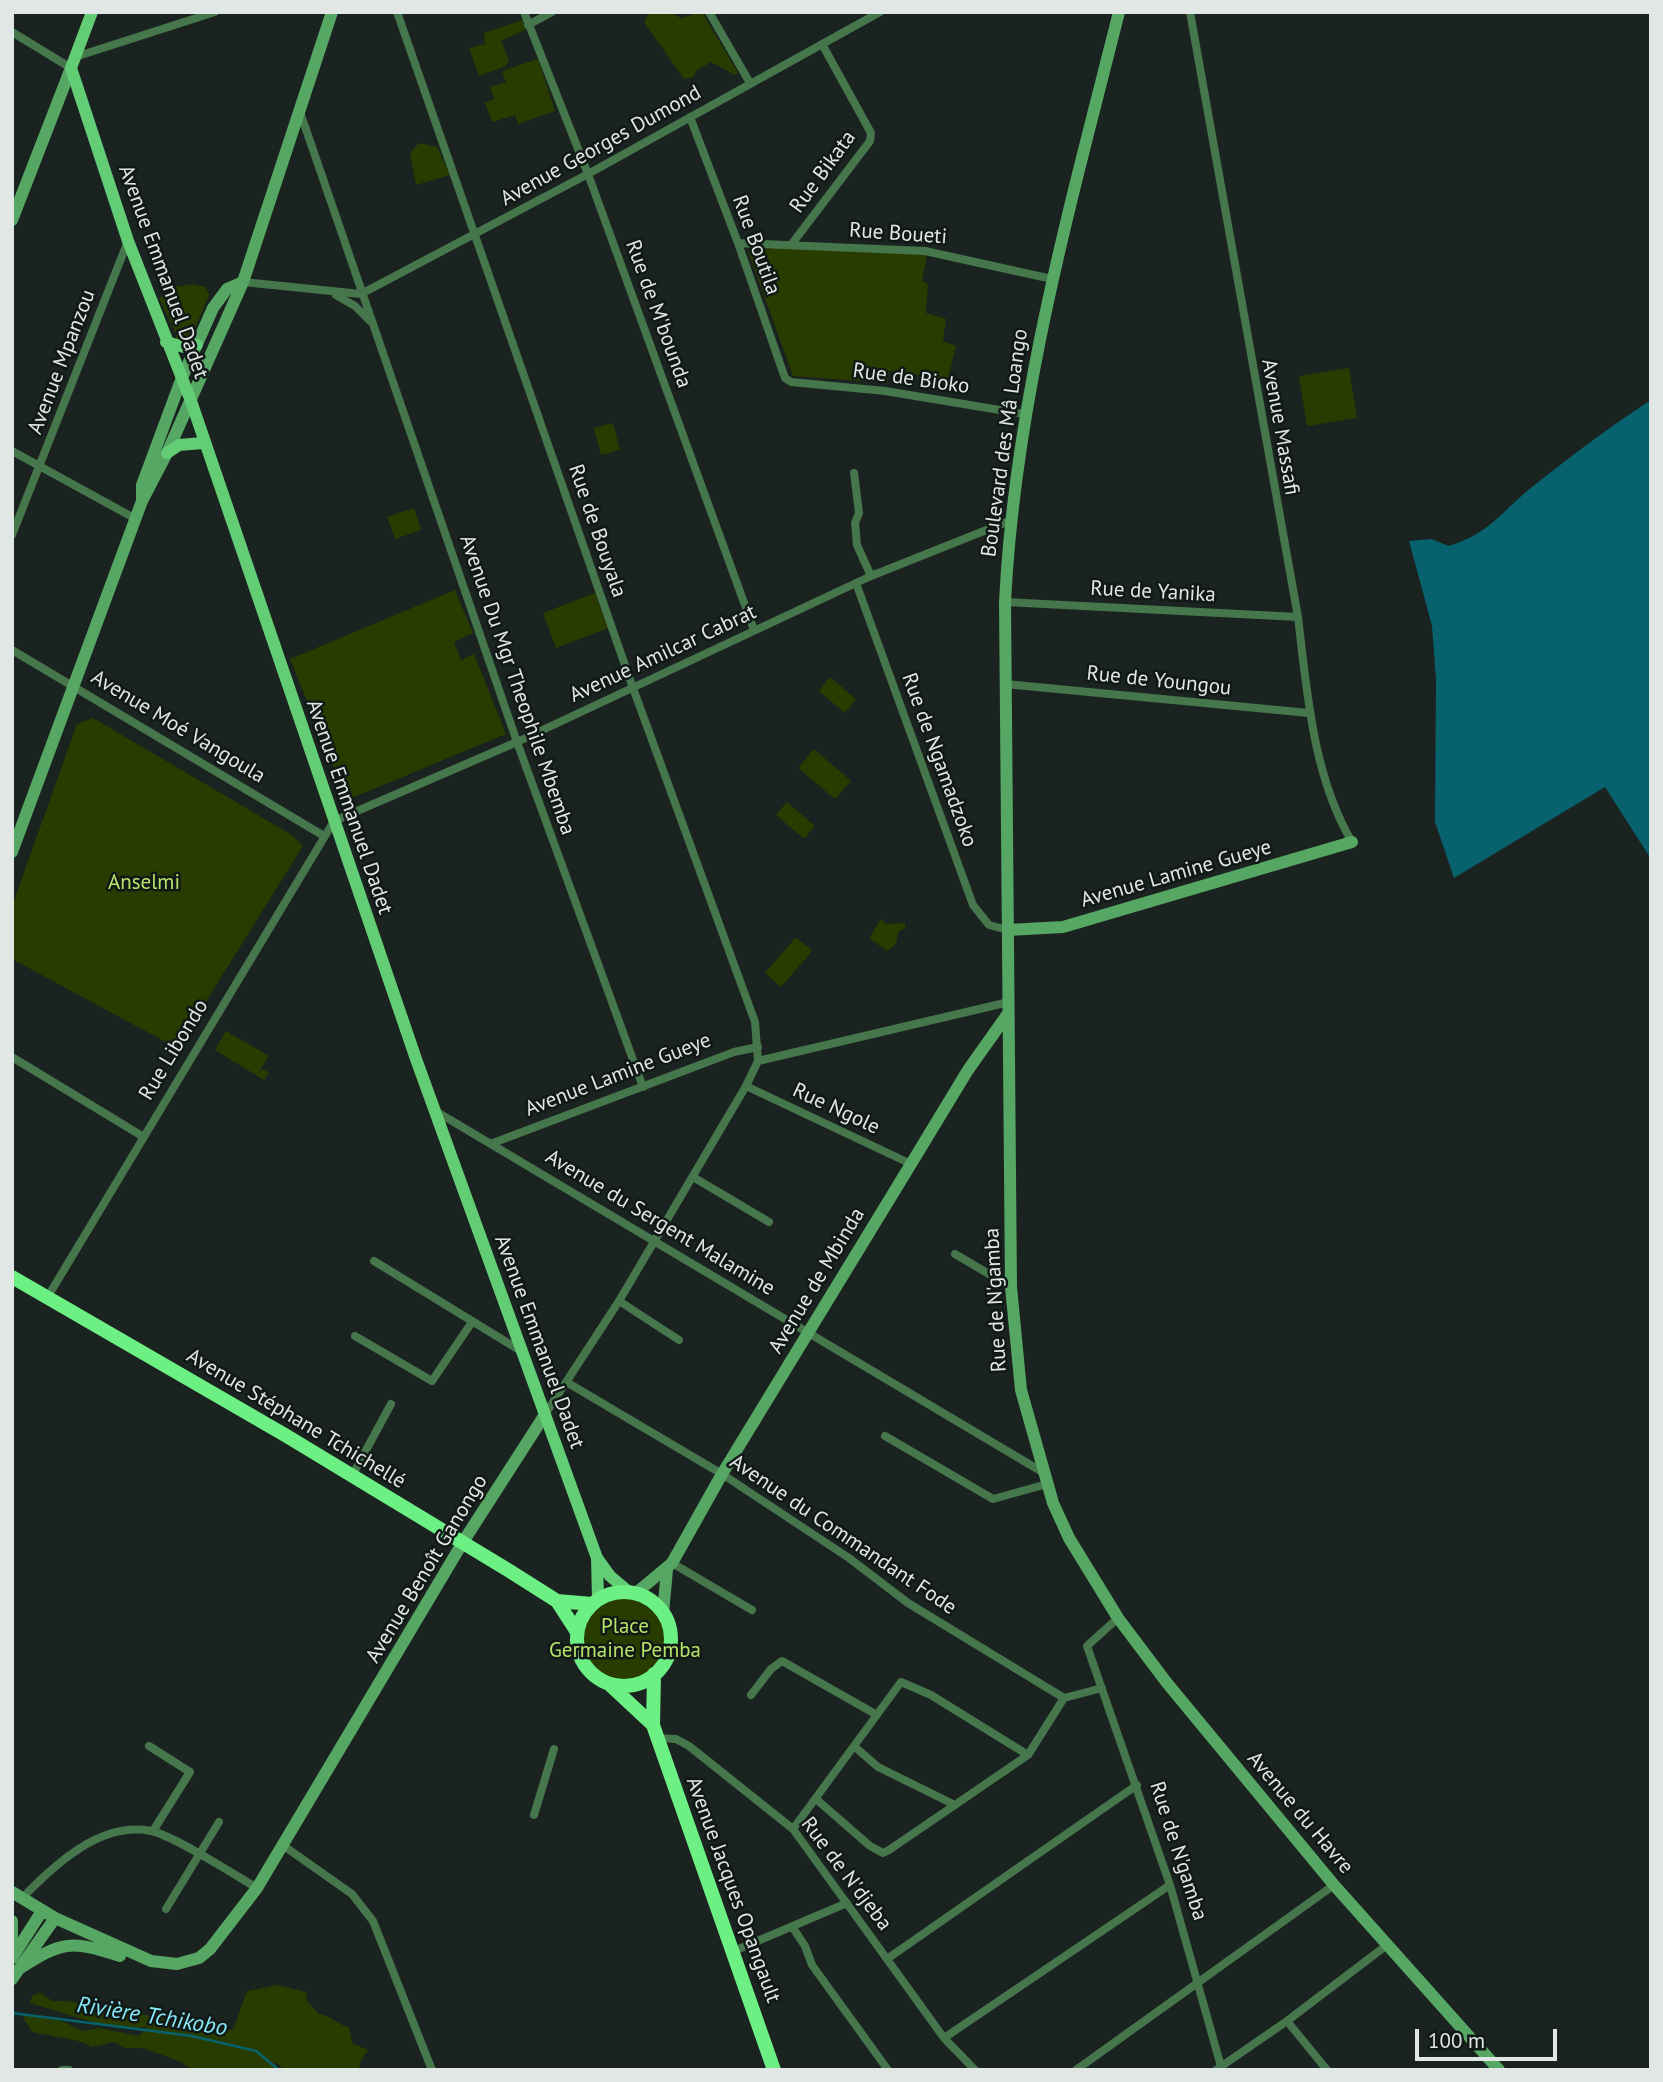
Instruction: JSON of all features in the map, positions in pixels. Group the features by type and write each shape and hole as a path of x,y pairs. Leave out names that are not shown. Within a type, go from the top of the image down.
{"highway":[{"name":"Avenue Stéphane Tchichellé","path":"12,1277 352,1476 557,1601 577,1632"},
{"path":"607,1683 624,1686 640,1683 654,1674 665,1661 670,1645 670,1628 663,1613 646,1597 619,1592 595,1602 582,1617 577,1632 578,1648 583,1663 594,1675 607,1683 655,1732"},
{"name":"Avenue Stéphane Tchichellé","path":"557,1601 595,1602"},
{"path":"654,1674 655,1732"},
{"name":"Avenue Jacques Opangault","path":"655,1732 774,2070"}],"main road":[{"path":"73,62 92,12"},
{"name":"Avenue Emmanuel Dadet","path":"73,62 128,241 191,401 203,443 520,1351 597,1558 610,1576 633,1593"},
{"path":"166,342 184,347 197,345"},
{"path":"167,453 180,445 203,443"},
{"name":"Avenue Emmanuel Dadet","path":"595,1602 597,1558"}],"street":[{"path":"12,32 73,62 215,12"},
{"path":"12,852 142,501 191,401 243,282 332,12"},
{"name":"Rue de Bouyala","path":"397,12 633,688 755,1022 758,1061"},
{"name":"Rue de M'bounda","path":"524,12 588,174 754,630"},
{"path":"528,25 552,12"},
{"path":"709,12 750,83"},
{"name":"Avenue Georges Dumond","path":"243,282 362,294 588,174 880,12"},
{"name":"Boulevard des Mâ Loango","path":"1008,1009 1005,602 1009,521 1024,414 1052,279 1119,12"},
{"name":"Avenue Massafi","path":"1190,12 1298,617 1310,713 1337,816 1352,842"},
{"name":"Rue Bikata","path":"791,245 870,141 871,133 821,44"},
{"path":"12,220 73,62"},
{"name":"Avenue Du Mgr Theophile Mbemba","path":"299,109 517,742 643,1087"},
{"name":"Rue Boutila","path":"690,117 785,378 791,382"},
{"name":"Avenue Mpanzou","path":"12,535 128,241"},
{"name":"Rue Boueti","path":"738,243 925,251 1052,279"},
{"path":"142,501 142,485 181,380 219,297 234,284 243,282"},
{"name":"Avenue Georges Dumond","path":"333,293 355,306 371,322"},
{"name":"Rue de Bioko","path":"791,382 885,391 1024,414"},
{"path":"12,451 136,519"},
{"path":"854,473 859,513 855,523 857,545 871,576"},
{"name":"Avenue Amilcar Cabrat","path":"334,821 517,742 871,576 1009,521"},
{"name":"Rue de Ngamadzoko","path":"856,583 973,905 989,925 1008,930"},
{"name":"Rue de Yanika","path":"1005,602 1298,617"},
{"name":"Avenue Moé Vangoula","path":"12,650 75,685 324,836"},
{"name":"Rue de Youngou","path":"1005,684 1310,713"},
{"name":"Rue Libondo","path":"47,1298 142,1136 334,821"},
{"name":"Avenue Lamine Gueye","path":"1008,930 1063,927 1352,842"},
{"path":"758,1061 1008,1009"},
{"name":"Avenue de Mbinda","path":"663,1613 670,1567 722,1474 968,1070 1008,1009"},
{"name":"Rue de N'gamba","path":"1008,1009 1011,1287 1021,1390 1046,1478 1069,1538 1088,1569"},
{"name":"Avenue Lamine Gueye","path":"493,1143 734,1052 758,1047"},
{"path":"12,1057 142,1136"},
{"name":"Avenue Benoît Ganongo","path":"177,1964 199,1958 210,1949 257,1888 463,1542 568,1382 656,1240 758,1061"},
{"name":"Rue Ngole","path":"746,1086 911,1164"},
{"name":"Avenue du Sergent Malamine","path":"438,1112 656,1240 1046,1478"},
{"path":"693,1177 769,1222"},
{"path":"955,1254 1011,1287"},
{"path":"374,1261 520,1351"},
{"path":"619,1301 679,1340"},
{"path":"355,1336 432,1381 472,1322"},
{"name":"Avenue du Commandant Fode","path":"568,1382 722,1474 849,1558 908,1603 1064,1698"},
{"path":"352,1476 391,1405"},
{"path":"885,1436 993,1499 1046,1478"},
{"path":"670,1567 752,1610"},
{"name":"Avenue de Mbinda","path":"633,1593 670,1567"},
{"name":"Avenue du Havre","path":"1088,1569 1118,1618 1334,1885 1496,2069"},
{"name":"Rue de N'gamba","path":"1118,1618 1087,1646 1138,1785 1170,1885 1199,1981 1220,2069"},
{"path":"751,1695 771,1669 782,1661 877,1715"},
{"path":"793,1829 855,1747 897,1685 906,1682 1028,1755"},
{"path":"816,1799 870,1846 883,1853 1028,1755 1064,1698 1102,1688"},
{"name":"Rue de N'djeba","path":"655,1732 689,1746 793,1829 944,2038 975,2070"},
{"path":"149,1746 190,1772 153,1831"},
{"path":"855,1747 878,1767 956,1805"},
{"path":"534,1815 554,1749"},
{"path":"887,1959 1138,1785"},
{"path":"166,1909 219,1822"},
{"path":"177,1964 151,1961 132,1954 55,1919 17,1895 80,1847 105,1836 130,1830 153,1831 257,1888"},
{"path":"281,1844 352,1894 373,1921 432,2070"},
{"path":"944,2038 1170,1885"},
{"path":"1076,2070 1334,1885"},
{"path":"734,1951 847,1903"},
{"path":"14,1968 42,1912"},
{"path":"14,1968 55,1919"},
{"path":"12,1921 12,1941"},
{"path":"793,1928 805,1946 812,1965 888,2070"},
{"path":"14,1968 59,1945 92,1947 161,1968 177,1964"},
{"path":"1220,2069 1387,1945"},
{"path":"1287,2021 1327,2070"},
{"path":"62,2070 69,2070"}],"green space":[{"path":"649,12 668,12 681,18 702,12 738,73 735,75 711,62 697,70 693,77 684,79 644,22"},
{"path":"523,20 525,30 501,41 509,60 506,66 479,76 469,48 485,44 484,33"},
{"path":"538,59 555,111 518,124 515,115 492,122 485,103 494,99 490,87 506,82 502,71"},
{"path":"419,143 437,147 450,175 416,185 410,153"},
{"path":"797,245 927,255 922,280 928,285 926,313 946,319 943,341 956,346 948,379 889,371 887,383 793,376 748,251"},
{"path":"192,284 206,287 209,295 190,340 185,343 176,342 176,334 159,298 174,290 174,287"},
{"path":"1349,368 1357,418 1307,426 1299,376"},
{"path":"613,423 620,450 601,455 594,428"},
{"path":"414,508 421,530 395,539 387,517"},
{"path":"455,590 473,633 454,642 461,660 474,654 506,734 347,800 290,659"},
{"path":"595,593 608,628 556,648 543,613"},
{"path":"830,677 856,699 845,713 819,691"},
{"name":"Anselmi","path":"93,718 292,835 303,846 177,1048 12,959 12,906 77,724"},
{"path":"814,749 851,781 835,799 798,768"},
{"path":"787,802 815,826 804,839 776,815"},
{"path":"881,919 886,924 905,923 905,928 898,932 896,944 887,951 869,938"},
{"path":"796,937 812,951 781,987 765,973"},
{"path":"226,1031 269,1056 259,1072 263,1069 269,1073 264,1080 215,1050"},
{"name":"Place Germaine Pemba","path":"625,1598 641,1601 655,1610 664,1624 667,1640 664,1656 655,1670 641,1679 625,1682 609,1679 595,1670 586,1656 583,1640 586,1624 595,1610 609,1601"},
{"path":"278,1985 306,1992 307,2001 319,2014 349,2027 352,2043 368,2050 359,2063 360,2070 285,2070 273,2060 279,2070 192,2070 181,2062 143,2048 125,2048 114,2042 92,2047 79,2041 32,2032 23,2018 25,2014 40,2015 62,2021 82,2031 99,2028 139,2036 147,2026 135,2028 106,2025 29,2003 33,1995 41,1993 52,2001 233,2030 247,1991"}],"water":[{"path":"1651,400 1651,859 1605,787 1454,878 1435,822 1436,679 1432,626 1409,541 1431,539 1449,546 1475,535 1561,464"}],"waterway":[{"name":"Rivière Tchikobo","path":"12,2013 192,2036 256,2051 279,2070"}]}
